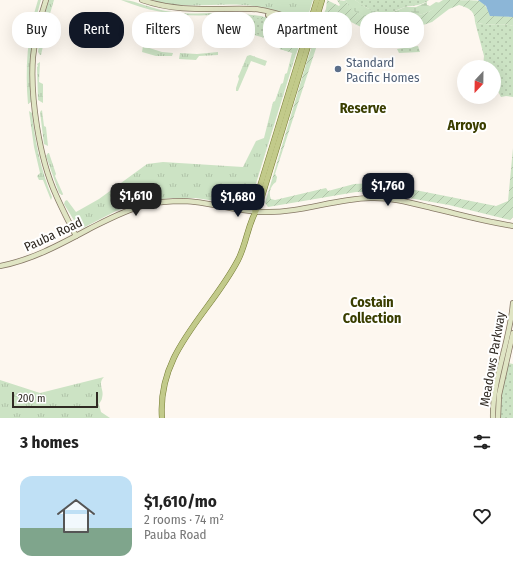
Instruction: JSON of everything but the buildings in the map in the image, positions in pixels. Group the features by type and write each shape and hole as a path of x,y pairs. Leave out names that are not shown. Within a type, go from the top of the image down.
{"main road":[{"path":"314,12 317,0"},
{"path":"317,12 322,0"},
{"path":"162,418 164,385 172,359 183,339 233,270 242,252 255,212 259,206 305,48"}],"street":[{"path":"46,0 34,45 32,77 35,107 42,151 48,175 76,236"},
{"path":"142,0 161,6 178,9 245,9 263,14"},
{"name":"Pauba Road","path":"0,266 32,257 116,216 144,205 162,202 184,201 255,212 278,212 354,199 379,198 400,200 513,226"},
{"name":"Meadows Parkway","path":"493,418 494,394 513,303"},
{"name":"Meadows Parkway","path":"498,418 499,395 513,333"}],"green space":[{"path":"38,0 41,0 38,12 34,12"},
{"path":"49,0 54,0 50,12 45,12"},
{"path":"121,0 134,2 161,10 176,12 154,11"},
{"path":"152,0 313,0 309,12 280,12 251,6 176,5"},
{"path":"327,0 339,6 340,5 337,0 346,1 352,9 360,15 360,26 352,22 352,12 324,12"},
{"path":"344,0 355,0 367,8 377,12 360,12 360,15 351,9"},
{"path":"355,0 429,0 421,4 400,8 393,12 378,12"},
{"path":"443,0 480,1 488,10 513,17 513,26 475,22 472,12 459,5 449,9 432,22 424,25 424,13 430,11"},
{"path":"427,2 427,5 430,6 436,2 441,3 430,11 424,13 393,12 405,7 416,7"},
{"path":"194,13 202,13 201,15 194,15"},
{"path":"255,15 263,17 263,37 255,35"},
{"path":"255,16 263,17 263,20 255,18"},
{"path":"475,22 513,26 513,97 501,97 501,60 484,60 484,56"},
{"path":"255,34 263,36 263,37 255,35"},
{"path":"28,48 31,48 30,63 31,102 28,104 27,65"},
{"path":"39,48 43,48 41,55 38,52"},
{"path":"143,48 149,48 162,52 173,53 172,56 156,56 142,52"},
{"path":"280,48 298,48 296,54"},
{"path":"280,48 298,48 296,54"},
{"path":"312,48 316,48 275,174 277,177 276,182 270,189 271,199 275,200 326,188 328,191 354,184 375,183 496,206 508,201 513,148 513,217 510,220 449,205 374,192 356,192 268,207 265,203"},
{"path":"419,48 420,52 399,53 397,49"},
{"path":"218,52 218,55 199,56 196,60 179,59 180,53 197,54"},
{"path":"292,53 296,54 250,203 247,206 196,198 171,198 134,204 116,211 81,229 78,227 64,204 65,201 67,200 76,212 99,199 147,164 163,162 243,167 256,141 264,138 273,102 275,101 281,84 283,83 285,74 287,73"},
{"path":"250,55 267,61 265,66 251,61 238,91 236,91 239,79 238,76 247,56"},
{"path":"40,62 39,82 43,84 43,103 38,100 37,64"},
{"path":"42,110 48,146 44,144 40,112"},
{"path":"29,111 32,113 39,156 52,197 51,200 43,180 39,180 37,176 40,173 34,147"},
{"path":"48,153 56,174 55,176 63,194 62,195 59,193 46,156"},
{"path":"508,363 513,364 513,418 500,418 502,389"},
{"path":"104,377 101,382 103,395 99,404 101,412 110,418 0,418 0,380 40,393"}],"water":[{"path":"478,0 513,0 513,17 490,16 486,6"}],"place":[{"name":"Standard Pacific Homes","path":"338,69"}],"district":[{"name":"Reserve","path":"363,108"},
{"name":"Arroyo","path":"467,125"},
{"name":"Costain Collection","path":"372,310"}]}
